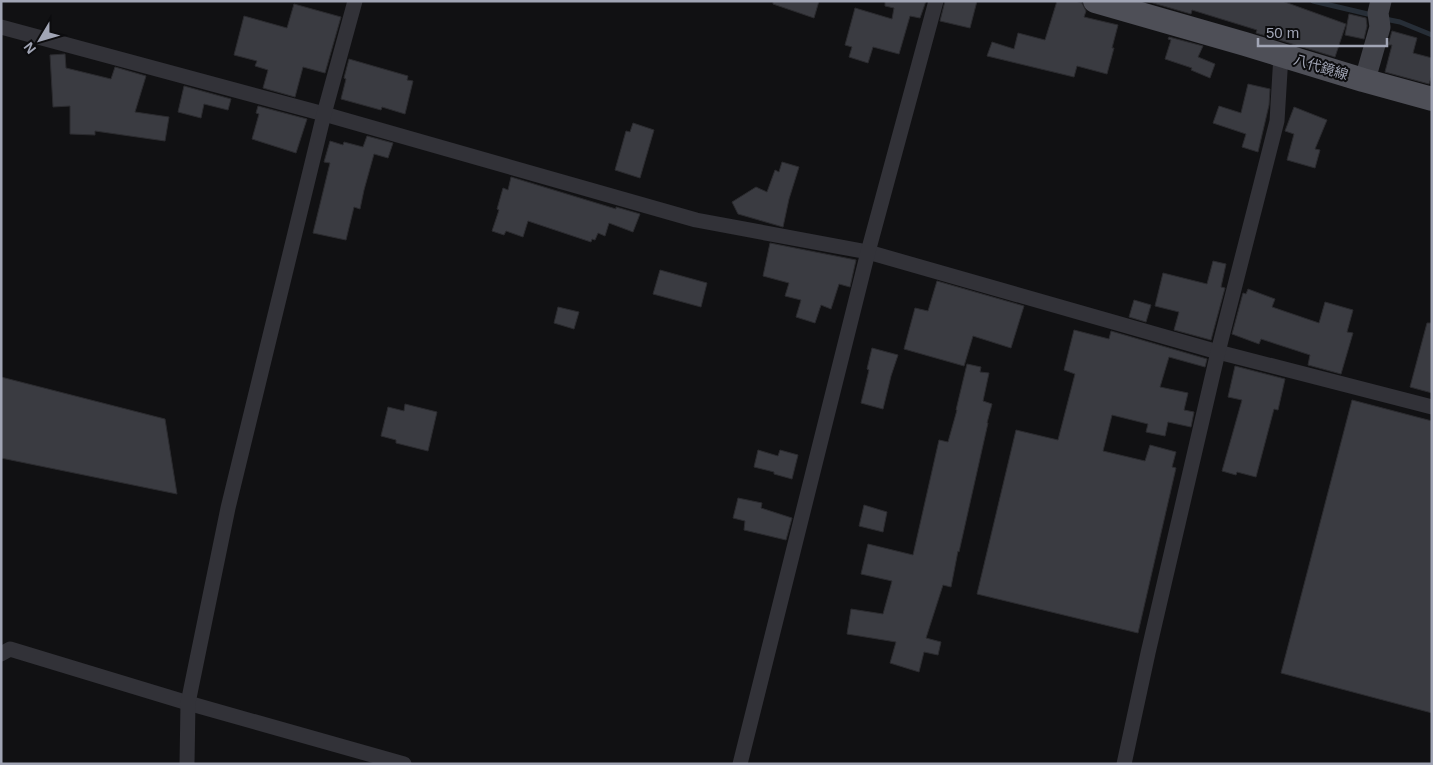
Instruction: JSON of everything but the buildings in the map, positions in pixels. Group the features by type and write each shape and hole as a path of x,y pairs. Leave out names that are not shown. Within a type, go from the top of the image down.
{"main road":[{"name":"八代鏡線","path":"1095,1 1432,99"}],"street":[{"path":"187,764 188,703 228,508 324,114 355,1"},
{"path":"740,764 868,252 936,1"},
{"path":"1363,80 1368,70 1380,14"},
{"path":"1,26 324,114 696,220 868,252 1218,352 1432,407"},
{"path":"1124,764 1218,352 1277,121 1281,55"},
{"path":"1,654 10,649 188,703 404,764"}],"waterway":[{"path":"1313,1 1372,15"},
{"path":"1385,19 1400,22 1432,35"}]}
